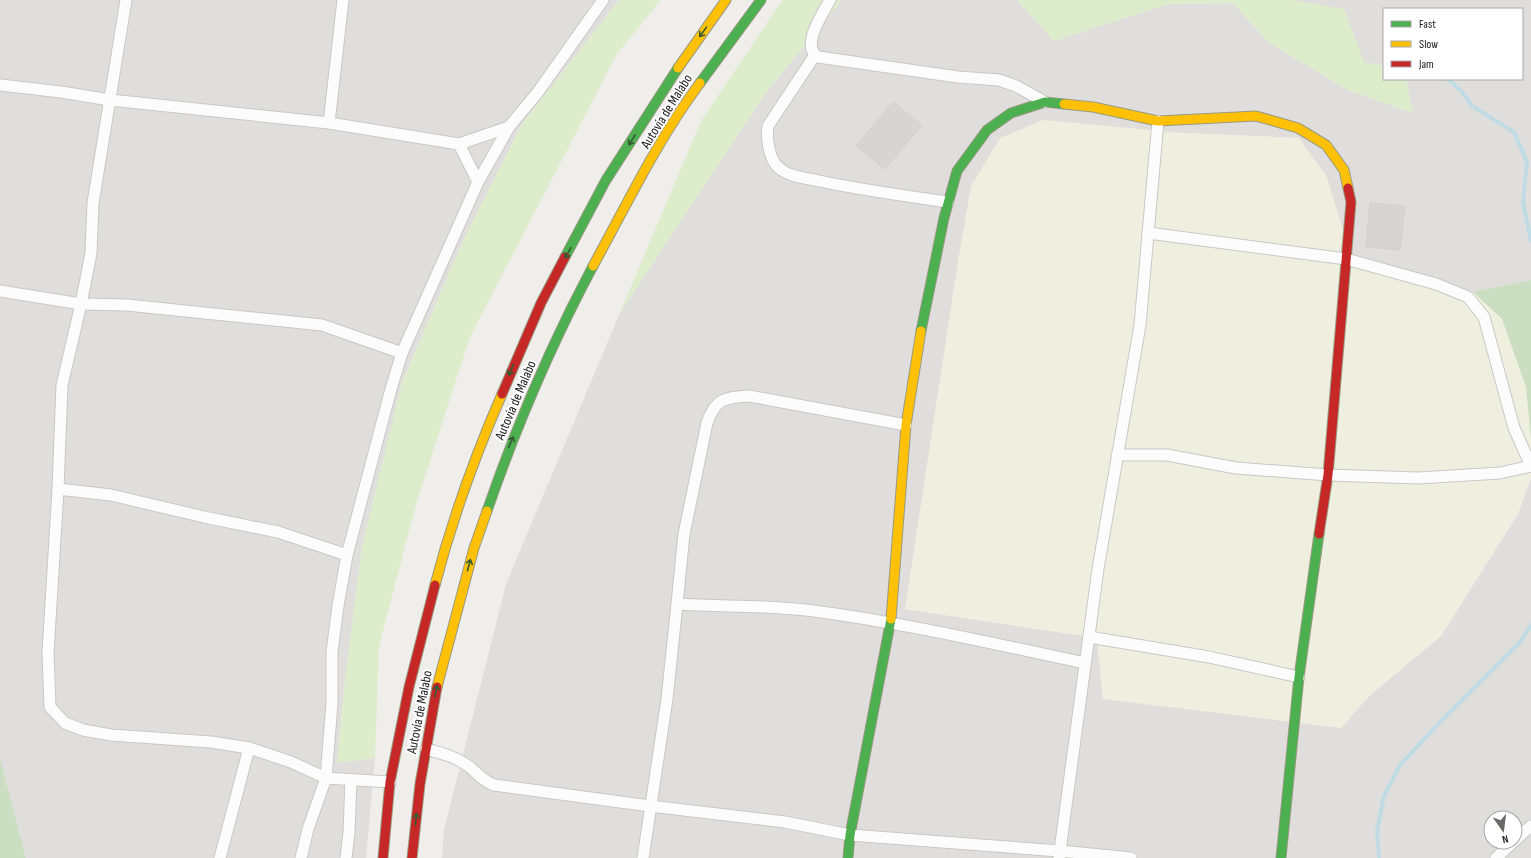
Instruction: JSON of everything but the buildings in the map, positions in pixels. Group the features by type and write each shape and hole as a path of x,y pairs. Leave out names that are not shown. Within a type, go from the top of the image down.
{"main road":[{"name":"Autovía de Malabo","path":"383,858 390,782 408,687 444,551 479,448 541,303 606,180 685,57 726,0"},
{"name":"Autovía de Malabo","path":"412,858 420,784 437,685 474,548 506,455 571,308 637,184 686,102 761,0"},
{"path":"848,858 850,835 891,623 906,425 922,321 956,171 987,130 1011,113 1045,102 1093,107 1158,120 1256,116 1298,128 1326,145 1344,170 1351,202 1328,475 1299,677 1281,858"}],"street":[{"path":"126,0 93,203 91,253 62,385 58,489 48,653 50,707 65,724 83,730 111,735 211,742 249,748 291,762 326,778 390,782"},
{"path":"329,123 343,0"},
{"path":"301,858 308,829 326,778 332,703 332,652 347,556 391,389 402,353 478,182 510,128 538,92 604,0"},
{"path":"830,0 812,35 812,51 814,55 821,58 958,77 999,80 1016,86 1045,102"},
{"path":"814,55 768,126 768,144 778,168 792,175 846,187 948,202"},
{"path":"0,86 61,92 110,100 329,123 459,144 510,128"},
{"path":"1059,854 1085,663 1117,455 1140,325 1158,120"},
{"path":"459,144 478,182"},
{"path":"1117,455 1167,455 1236,468 1328,475 1418,478 1500,473 1531,466 1514,428 1484,317 1468,297 1436,284 1346,259 1148,233"},
{"path":"0,290 81,304 126,305 322,325 402,353"},
{"path":"643,858 667,699 678,604 684,534 707,423 712,410 719,402 732,397 749,396 906,425"},
{"path":"58,489 110,495 204,517 278,532 347,556"},
{"path":"678,604 789,608 891,623 1085,663"},
{"path":"1089,637 1209,657 1299,677"},
{"path":"220,858 249,748"},
{"path":"426,749 455,757 467,765 485,782 494,785 785,822 850,835 1059,854 1131,858"},
{"path":"346,858 349,832 351,780"},
{"path":"1523,833 1531,826"},
{"path":"1496,858 1504,850"}],"shaded area":[{"path":"0,0 619,0 522,124 462,243 402,383 345,680 337,763 375,758 366,858 26,858 0,758"},
{"path":"842,0 1017,0 1054,41 1168,4 1233,3 1268,42 1348,90 1413,113 1406,80 1523,80 1523,8 1383,8 1383,66 1364,62 1344,10 1291,0 1531,0 1531,280 1473,292 1351,266 1299,138 1184,133 905,609 1097,638 1103,698 1341,728 1369,696 1441,636 1518,514 1531,478 1531,858 442,858 444,830 506,584 619,315 764,95"}],"green space":[{"path":"619,0 661,0 617,54 470,337 417,501 379,646 375,758 337,763 345,680 362,545 402,383 462,243 522,124"},
{"path":"782,0 842,0 764,95 619,315 701,121"},
{"path":"1017,0 1291,0 1344,9 1364,62 1383,66 1383,80 1406,80 1413,113 1348,90 1268,42 1233,3 1168,4 1054,41"},
{"path":"1043,120 1184,133 1299,138 1327,177 1352,260 1473,292 1502,319 1526,387 1531,411 1531,478 1518,513 1441,636 1369,696 1341,728 1103,699 1097,638 905,609 958,261 971,186 1000,138"},
{"path":"1531,280 1531,440 1526,387 1502,319 1473,292"},
{"path":"0,758 26,858 0,858"}],"waterway":[{"path":"1449,80 1462,92 1472,106 1514,132 1527,162 1523,202 1531,241"},
{"path":"1379,858 1377,831 1384,796 1400,765 1440,722 1521,641 1531,625"}],"traffic: fast":[{"path":"700,83 761,0"},
{"path":"565,257 606,180 678,68"},
{"path":"921,331 944,218 957,171 987,130 1011,113 1045,102 1064,104"},
{"path":"487,511 522,417 563,326 593,266"},
{"path":"1281,858 1299,677 1319,534"},
{"path":"848,858 850,835 891,619"}],"traffic: slow":[{"path":"678,68 726,0"},
{"path":"593,266 670,126 700,83"},
{"path":"1064,104 1093,107 1158,121 1256,116 1298,128 1326,145 1344,170 1348,188"},
{"path":"891,619 906,425 921,331"},
{"path":"435,585 465,488 502,394"},
{"path":"437,687 474,548 487,511"}],"traffic: jam":[{"path":"1319,534 1328,475 1351,202 1348,188"},
{"path":"502,394 541,303 565,257"},
{"path":"383,858 390,782 409,687 435,585"},
{"path":"412,858 420,784 437,687"}]}
